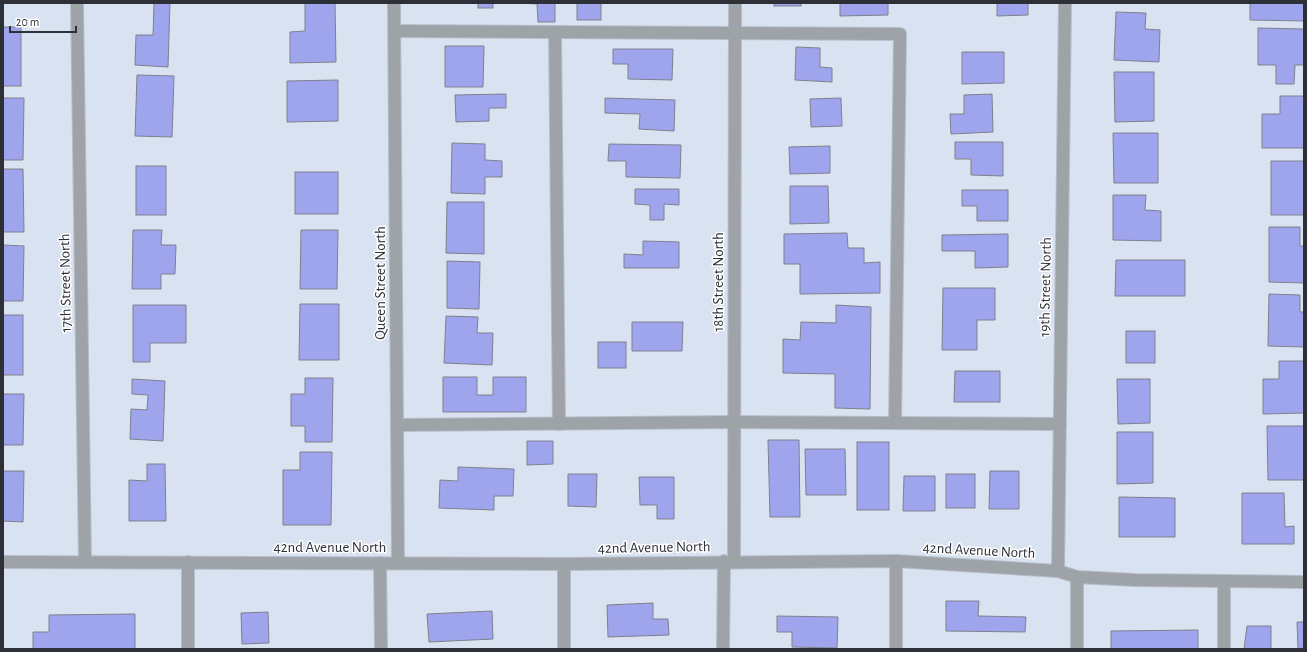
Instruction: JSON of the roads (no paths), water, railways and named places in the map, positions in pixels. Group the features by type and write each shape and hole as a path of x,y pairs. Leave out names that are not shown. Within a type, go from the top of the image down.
{"street":[{"name":"17th Street North","path":"77,3 85,562"},
{"name":"Queen Street North","path":"394,3 398,563"},
{"name":"18th Street North","path":"723,649 729,561 734,422 735,3"},
{"name":"19th Street North","path":"1058,570 1065,3"},
{"path":"394,31 900,34 894,423"},
{"path":"555,32 559,424"},
{"path":"397,425 734,422 1060,424"},
{"name":"42nd Avenue North","path":"3,562 564,564 729,561 896,561 1058,570 1077,577 1135,580 1304,582"},
{"path":"896,561 896,649"},
{"path":"188,562 188,649"},
{"path":"380,563 381,649"},
{"path":"564,564 564,649"},
{"path":"1077,577 1077,649"},
{"path":"1224,581 1224,649"}]}
